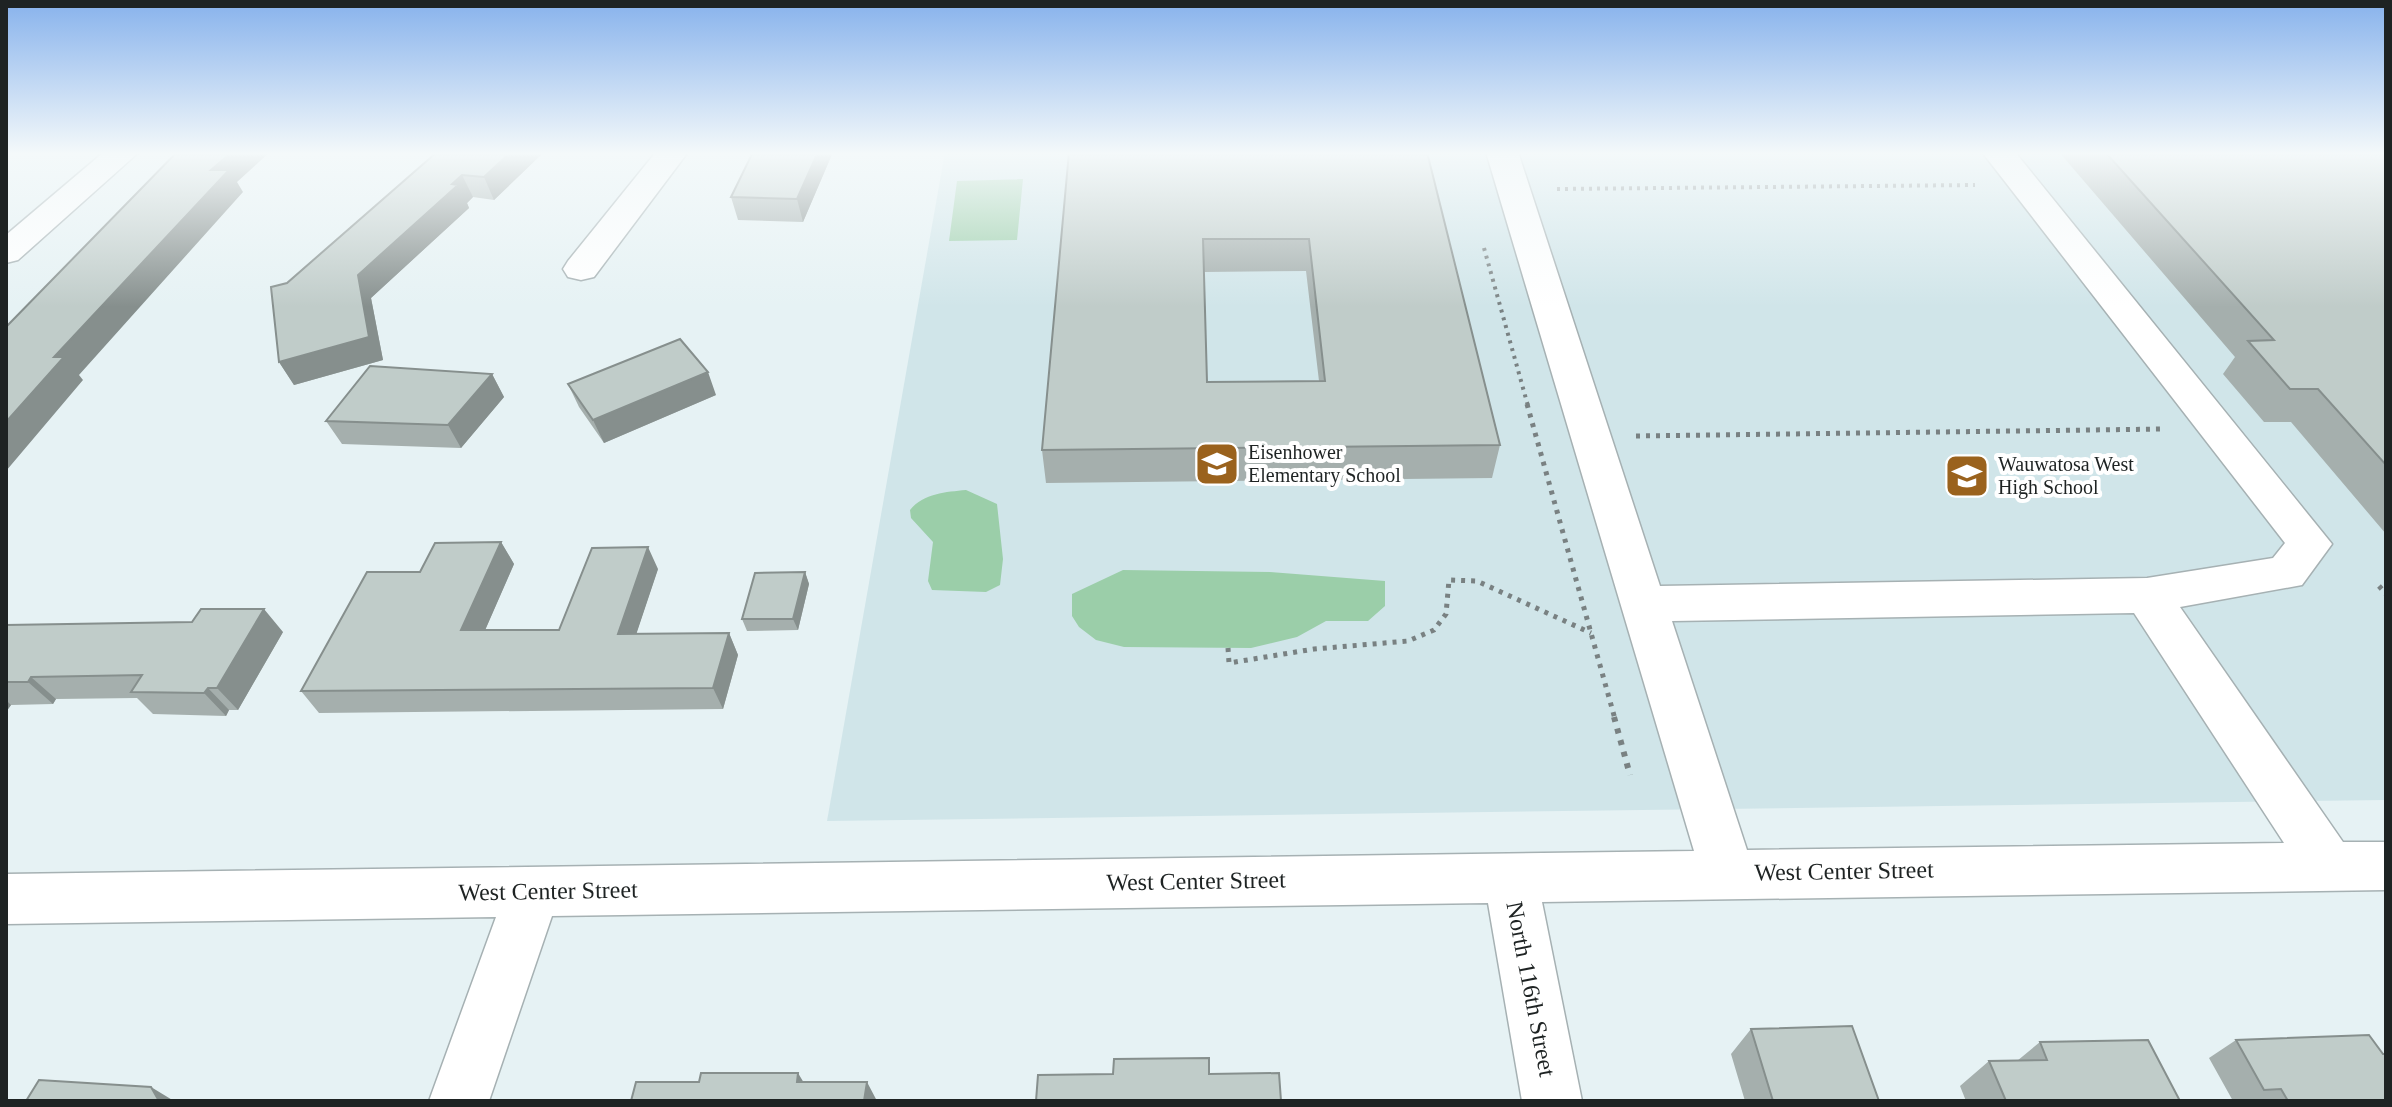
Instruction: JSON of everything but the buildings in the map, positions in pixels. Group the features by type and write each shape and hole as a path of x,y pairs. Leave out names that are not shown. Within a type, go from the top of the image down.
{"street":[{"path":"6,253 63,204"},
{"path":"581,269 632,204"},
{"path":"1518,204 1727,872"},
{"path":"1645,604 2147,595 2286,573 2310,544 2039,204"},
{"path":"2147,595 2328,865"},
{"name":"West Center Street","path":"6,899 1727,872 2386,866"},
{"name":"North 116th Street","path":"1510,877 1552,1101"},
{"path":"459,1101 533,891"}],"path":[{"path":"1481,236 1630,775"},
{"path":"1591,437 2163,430 2202,408"},
{"path":"1228,648 1229,663 1314,649 1408,641 1434,630 1446,614 1449,580 1477,581 1591,633"},
{"path":"2379,586 2386,594"}],"shaded area":[{"path":"936,204 2386,204 2386,800 827,821"}],"green space":[{"path":"954,204 1021,204 1017,240 949,241"},
{"path":"966,490 997,504 1003,559 1000,585 986,592 932,590 928,581 933,542 911,518 910,510 929,497"},
{"path":"1123,570 1270,572 1385,581 1385,606 1368,621 1326,621 1297,637 1251,648 1124,647 1096,640 1079,627 1072,616 1072,594"}],"place":[{"name":"Eisenhower Elementary School","path":"1217,464"},
{"name":"Wauwatosa West High School","path":"1967,476"}]}
